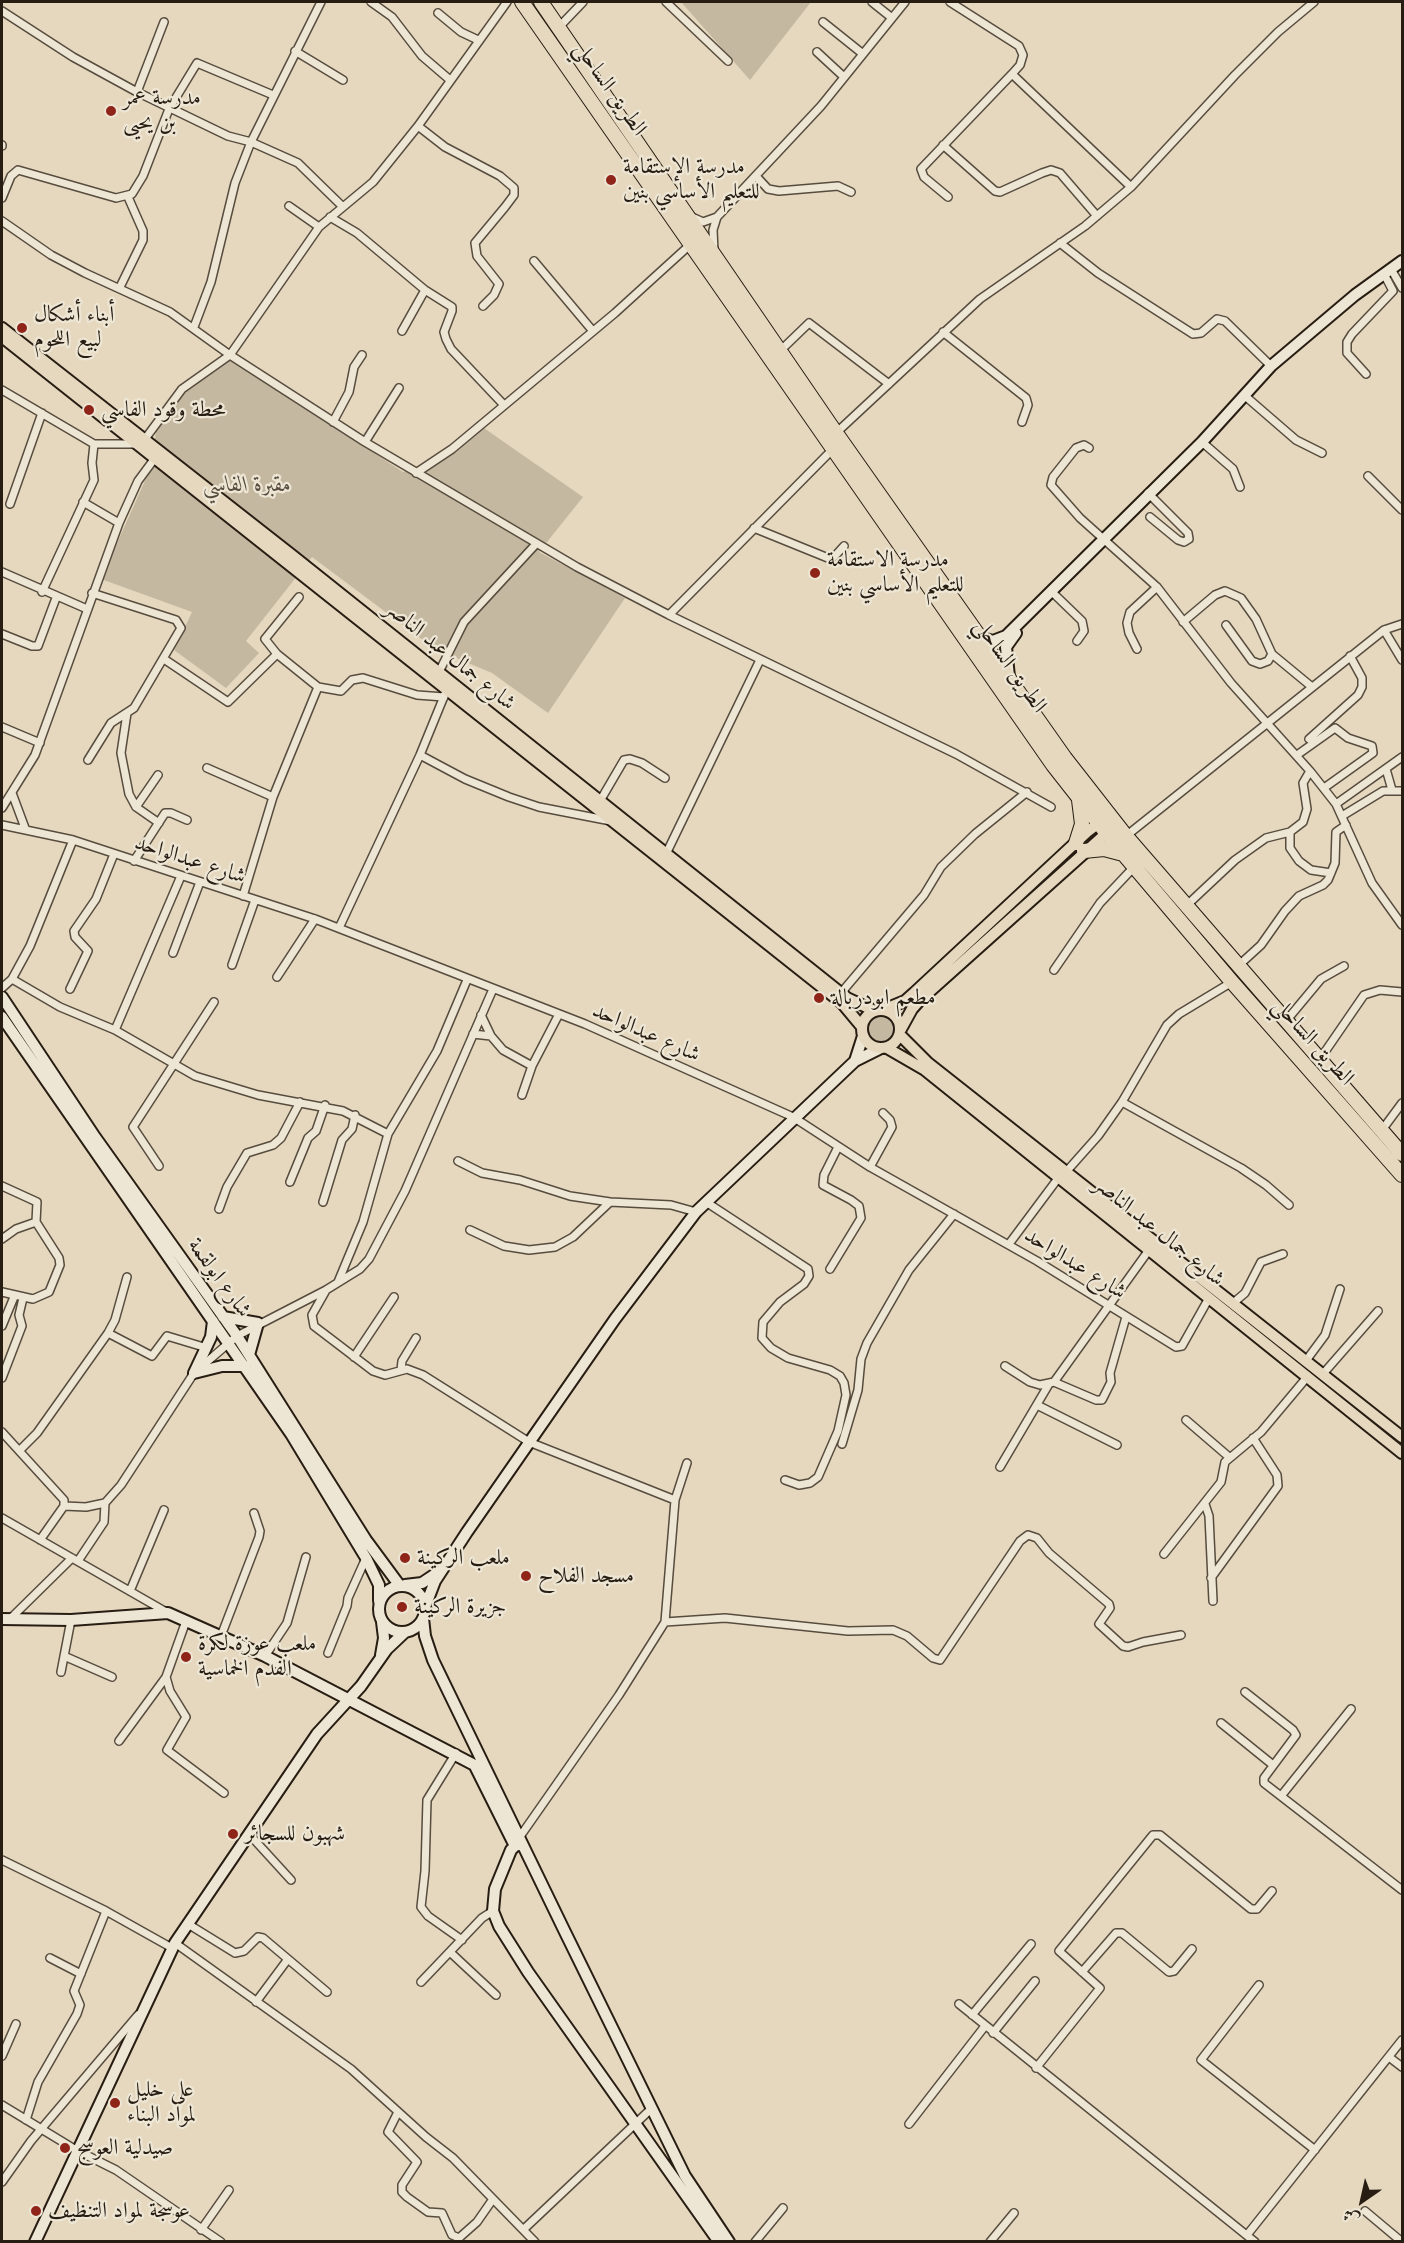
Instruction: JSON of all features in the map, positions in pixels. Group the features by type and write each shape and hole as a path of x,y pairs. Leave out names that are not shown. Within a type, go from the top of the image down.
{"highway":[{"name":"الطريق الساحلي","path":"522,2 692,243 833,449 1010,681 1107,824 1123,854 1402,1175"},
{"name":"الطريق الساحلي","path":"542,2 551,8 560,26 836,433 892,524 1078,798 1107,824 1126,836 1402,1154"},
{"path":"1078,798 1082,817 1080,847 1104,849 1123,854"}],"main road":[{"name":"شارع جمال عبد الناصر","path":"2,328 141,441 155,458 445,693 842,1003 862,1031"},
{"name":"شارع جمال عبد الناصر","path":"2,337 141,441 439,672 841,993 860,1006 879,1010"},
{"path":"1080,847 920,1000 901,1032 883,1048 872,1047 862,1031 868,1014 905,1001 1080,847 1107,824"},
{"path":"879,1010 896,1016 901,1032"},
{"name":"شارع جمال عبد الناصر","path":"901,1032 928,1063 1149,1250 1402,1453"},
{"name":"شارع جمال عبد الناصر","path":"883,1048 925,1070 1402,1437"}],"street":[{"path":"194,327 211,282 235,183 251,142 321,2"},
{"path":"371,2 392,17 422,56 450,80"},
{"path":"2,390 94,444 141,441 182,389 230,355 319,226 373,182 418,126 507,2"},
{"path":"560,26 583,2"},
{"path":"666,2 728,61"},
{"path":"872,2 892,18"},
{"path":"714,253 713,230 717,217 844,77 905,2"},
{"path":"948,197 921,174 921,169 1012,74 1020,65 1023,55 1019,46 950,2"},
{"path":"836,433 980,299 1097,216 1131,187 1235,75 1278,32 1314,2"},
{"path":"2,11 73,57 136,92 228,136 251,142 304,166 343,207"},
{"path":"438,13 461,32 478,40"},
{"path":"136,92 164,22"},
{"path":"823,22 863,54"},
{"path":"295,51 343,80"},
{"path":"818,52 844,77"},
{"path":"2,198 13,172 18,170 116,198 128,197 138,188 170,109 197,63 273,95"},
{"path":"1012,74 1131,187"},
{"path":"418,126 446,147 500,176 514,188 514,195 475,243 477,256 499,284 494,295 483,306"},
{"path":"942,146 995,191 1000,192 1051,170 1060,172 1097,216"},
{"path":"756,176 768,189 838,186 851,192"},
{"path":"120,287 143,240 143,231 128,197"},
{"path":"289,206 319,226"},
{"path":"690,216 703,222 717,217"},
{"path":"330,217 384,254 424,290 452,307 444,332 446,339 452,349 503,404"},
{"path":"2,221 51,255 85,273 120,287 194,327 230,355 333,422 536,544 669,615 901,726 1052,807"},
{"path":"416,473 452,449 692,243"},
{"path":"1060,243 1098,273 1193,334 1201,333 1217,319 1225,321 1271,366"},
{"path":"534,261 592,330"},
{"path":"978,637 993,640 1003,638 1202,442 1271,366 1402,261"},
{"path":"1387,272 1402,288"},
{"path":"1366,374 1347,353 1347,342 1393,291 1387,272"},
{"path":"402,331 424,290"},
{"path":"780,351 809,323 889,384"},
{"path":"943,332 1026,398 1028,405 1022,422"},
{"path":"333,422 349,392 354,368 362,355"},
{"path":"365,442 399,388"},
{"path":"1244,395 1296,440 1322,453"},
{"path":"10,504 42,413"},
{"path":"1202,442 1233,470 1240,487"},
{"path":"42,592 94,480 92,463 94,444"},
{"path":"1089,448 1084,446 1076,448 1053,477 1051,485 1102,540 1157,587 1266,724 1297,755 1324,788 1336,804 1372,884 1402,926"},
{"path":"669,615 833,449"},
{"path":"2,808 40,743 119,523 138,481 155,458"},
{"path":"1368,476 1402,510"},
{"path":"1148,493 1188,533 1189,540 1184,542 1178,540 1150,517"},
{"path":"83,502 119,523"},
{"path":"754,528 828,558 834,557 844,546"},
{"path":"439,672 464,622 536,544"},
{"path":"2,572 42,592 87,609"},
{"path":"1137,649 1127,623 1130,612 1157,587"},
{"path":"1183,622 1215,595 1226,591 1241,598 1256,619 1272,654 1312,687"},
{"path":"1052,592 1082,621 1084,631 1077,641"},
{"path":"88,760 111,723 134,708 181,628 180,624 93,593"},
{"path":"299,597 265,639 277,654 318,687 341,691 352,680 363,678 417,695 445,693 420,756 339,928"},
{"path":"2,634 32,646 38,645 56,598"},
{"path":"1010,681 1006,647 1037,607"},
{"path":"1126,836 1350,656 1384,630 1402,624"},
{"path":"1226,625 1252,661 1260,664 1268,661 1272,654"},
{"path":"1384,630 1402,660"},
{"path":"164,659 228,702 277,654"},
{"path":"1310,739 1358,695 1362,687 1362,678 1350,656"},
{"path":"666,854 760,660"},
{"path":"243,896 273,797 318,687"},
{"path":"127,714 121,753 129,794 136,807 159,823"},
{"path":"2,727 40,743"},
{"path":"1297,755 1335,728 1348,738 1372,747 1373,753 1324,788"},
{"path":"420,756 465,779 509,797 539,807 613,822"},
{"path":"1336,804 1402,757"},
{"path":"600,801 624,760 630,759 642,763 665,778"},
{"path":"207,768 273,797"},
{"path":"1386,769 1392,790"},
{"path":"1186,906 1235,860 1266,838 1290,832 1303,822 1307,809 1303,783 1310,771"},
{"path":"136,807 158,775"},
{"path":"1342,816 1383,791 1402,791"},
{"path":"841,993 924,895 941,867 975,834 1027,792"},
{"path":"12,793 25,828"},
{"path":"134,861 167,812 188,820"},
{"name":"شارع عبدالواحد","path":"2,825 25,828 73,840 315,919 559,1014 793,1118 870,1167 1009,1244 1126,1317 1179,1347 1209,1298"},
{"path":"1238,966 1261,945 1299,896 1323,885 1335,863 1336,832 1346,825"},
{"path":"1290,832 1290,848 1299,861 1311,870 1331,873"},
{"path":"2,988 12,979 33,938 73,840"},
{"path":"70,989 88,951 75,937 74,931 96,898 114,854"},
{"path":"1054,970 1100,903 1134,867"},
{"path":"114,1030 181,876"},
{"path":"173,953 201,882"},
{"path":"232,965 255,900"},
{"path":"277,977 315,919"},
{"path":"1287,1021 1321,979 1344,966"},
{"path":"12,979 60,1006 114,1030 195,1076 240,1090 325,1105 355,1115 388,1134"},
{"path":"336,1284 363,1222 388,1134 437,1051 467,980"},
{"path":"1009,1244 1063,1175 1098,1136 1122,1102 1167,1025 1179,1014 1232,982"},
{"path":"194,1373 233,1339 258,1323 326,1290 360,1269 377,1248 405,1191 493,989"},
{"path":"1320,1059 1364,995 1380,990 1402,992"},
{"name":"شارع ابولقمة","path":"2,997 218,1319"},
{"path":"159,1166 133,1127 214,1002"},
{"path":"522,1095 532,1066 559,1014"},
{"path":"481,1015 491,1036 503,1050 532,1066"},
{"name":"شارع ابولقمة","path":"2,1017 233,1339 366,1558 379,1585 379,1601"},
{"path":"855,1061 862,1031"},
{"path":"473,1034 491,1036"},
{"path":"34,2241 56,2199 76,2150 174,1946 317,1734 348,1700 378,1660 406,1632 416,1627 424,1612 430,1590 444,1566 615,1319 696,1212 855,1061 883,1048"},
{"path":"1382,1130 1402,1098"},
{"path":"219,1209 227,1187 247,1153 273,1145 281,1138 300,1102"},
{"path":"1122,1102 1240,1168 1266,1185 1289,1205"},
{"path":"1390,1118 1402,1103"},
{"path":"290,1182 325,1105"},
{"path":"870,1167 892,1127 890,1120 883,1113"},
{"path":"323,1202 342,1140 352,1129 355,1115"},
{"path":"830,1269 861,1218 859,1206 823,1185 824,1175 838,1147"},
{"path":"458,1161 482,1173 520,1180 570,1196 610,1202 671,1205 696,1212"},
{"path":"2,1186 34,1199 38,1206 36,1222 59,1258 60,1265 49,1292 33,1299 14,1297 2,1292"},
{"path":"470,1230 504,1246 529,1250 555,1246 573,1237 610,1202"},
{"path":"706,1202 808,1269 808,1276 804,1284 780,1302 763,1322 762,1338 771,1348 788,1358 830,1370 840,1376 844,1383 846,1395 838,1431 818,1476 810,1483 799,1485 785,1480"},
{"path":"842,1444 858,1390 861,1359 867,1343 909,1270 954,1214"},
{"path":"2,1239 16,1229 36,1222"},
{"path":"1000,1467 1051,1383 1149,1250"},
{"path":"1232,1304 1248,1289 1261,1262 1283,1254"},
{"path":"20,1450 37,1432 108,1334 115,1320 127,1277"},
{"path":"1305,1362 1325,1335 1340,1289"},
{"path":"326,1290 312,1315 314,1326 379,1373 385,1375 401,1370 423,1375 529,1442 675,1500"},
{"path":"2,1326 14,1297"},
{"path":"354,1357 394,1297"},
{"path":"2,1378 22,1326 19,1315 23,1298"},
{"path":"1322,1375 1378,1311"},
{"path":"1005,1366 1030,1382 1051,1383 1096,1400 1102,1400 1110,1382 1110,1373 1126,1317"},
{"path":"64,1506 86,1507 105,1503 121,1485 194,1373 218,1319 258,1323"},
{"path":"194,1373 247,1361 258,1323"},
{"path":"108,1334 152,1356 167,1336 207,1348"},
{"path":"401,1370 402,1361 416,1338"},
{"name":"شارع ابولقمة","path":"247,1361 378,1558 402,1586"},
{"path":"1164,1554 1221,1482 1223,1465 1229,1457 1253,1438 1308,1376"},
{"path":"1036,1405 1117,1445"},
{"path":"1186,1420 1229,1457"},
{"path":"2,1432 62,1496 64,1506 40,1540"},
{"path":"1211,1578 1278,1486 1277,1475 1253,1438"},
{"path":"687,1463 675,1500 665,1622 619,1695 519,1843 495,1889 493,1911 507,1941 635,2123 729,2241"},
{"path":"6,1619 75,1560 104,1522 105,1503"},
{"path":"1205,1504 1209,1516 1214,1601"},
{"path":"129,1591 164,1510"},
{"path":"221,1636 259,1537 258,1523 254,1513"},
{"path":"2,1518 168,1613 265,1656 456,1753 486,1771"},
{"path":"665,1622 725,1618 848,1631 887,1629 908,1636 933,1658 940,1660 1020,1541 1028,1535 1037,1538 1049,1553 1109,1604 1110,1608 1099,1624 1123,1646 1128,1647 1181,1635"},
{"path":"265,1656 286,1623 306,1557"},
{"path":"328,1653 348,1606 348,1598 366,1558"},
{"path":"378,1660 384,1645 379,1601 387,1590 422,1583 444,1566"},
{"path":"402,1586 419,1592 424,1612 425,1636 433,1660 519,1843 652,2108 680,2179 718,2241"},
{"path":"6,1619 71,1620 168,1613"},
{"path":"61,1672 71,1620"},
{"path":"119,1741 166,1677 186,1620"},
{"path":"382,1622 392,1630 406,1632 433,1660"},
{"path":"64,1656 112,1677"},
{"path":"166,1677 170,1691 186,1717 167,1750 224,1793"},
{"path":"1245,1692 1295,1732 1295,1738 1263,1781 1402,1890"},
{"path":"1281,1796 1351,1709"},
{"path":"1221,1723 1273,1765"},
{"path":"456,1753 427,1800 426,1871 421,1907 428,1916 462,1940"},
{"path":"475,1766 519,1843"},
{"path":"249,1834 291,1880"},
{"path":"1036,2068 1098,1991 1099,1986 1059,1951 1153,1835 1160,1835 1254,1910 1272,1891"},
{"path":"2,1860 174,1946 351,2069 453,2158 535,2241"},
{"path":"26,2120 38,2082 77,2014 80,2005 74,1991 106,1911"},
{"path":"422,1982 482,1918 493,1911"},
{"path":"188,1923 232,1952 240,1953 260,1937 327,1992"},
{"path":"1082,1972 1116,1933 1122,1933 1169,1972 1174,1971 1192,1949"},
{"path":"972,2015 1031,1944"},
{"path":"451,1953 496,1995"},
{"path":"50,1958 81,1974"},
{"path":"256,2002 288,1959"},
{"path":"993,2032 1035,1982"},
{"path":"1259,1985 1201,2060 1315,2150"},
{"path":"959,2004 1036,2068 1255,2241"},
{"path":"2,2182 42,2129 143,2008"},
{"path":"2,2056 16,2024"},
{"path":"909,2124 985,2026"},
{"path":"1247,2235 1402,2040"},
{"path":"1389,2057 1402,2067"},
{"path":"2,2105 76,2150 117,2170 201,2230 221,2241"},
{"path":"524,2229 652,2108"},
{"path":"398,2112 388,2132 417,2162 402,2185 402,2192 407,2197 428,2212 442,2213 452,2235 459,2238 477,2222 493,2199"},
{"path":"201,2230 229,2190"},
{"path":"755,2241 783,2208"},
{"path":"1365,2211 1402,2241"},
{"path":"990,2241 1014,2213"}],"green space":[{"path":"681,2 811,2 750,80"},
{"name":"مقبرة الفاسي","path":"227,356 403,472 454,452 481,426 583,497 539,552 625,598 548,713 492,673 435,649 312,557 246,641 259,653 226,688 174,650 192,612 101,579 152,465 156,430 180,388"},
{"path":"881,1012 893,1017 898,1029 893,1041 881,1046 869,1041 864,1029 869,1017"}],"place":[{"name":"مدرسة عمر بن يحيى","path":"111,111"},
{"name":"مدرسة اﻹستقامة للتعليم اﻷساسي بنين","path":"611,180"},
{"name":"أبناء أشكال لبيع اللحوم","path":"22,328"},
{"name":"محطة وقود الفاسي","path":"89,410"},
{"name":"مدرسة الاستقامة للتعليم الأساسي بنين","path":"815,573"},
{"name":"مطعم ابودربالة","path":"819,998"},
{"name":"ملعب الركينة","path":"405,1558"},
{"name":"مسجد الفلاح","path":"526,1576"},
{"name":"جزيرة الركينة","path":"402,1607"},
{"name":"ملعب عوزة لكرة الفدم الخماسية","path":"186,1657"},
{"name":"شهبون للسجائر","path":"233,1834"},
{"name":"علي خليل لمواد البناء","path":"115,2103"},
{"name":"صيدلية العوسج","path":"65,2148"},
{"name":"عوسجة لمواد التنظيف","path":"36,2211"}]}
